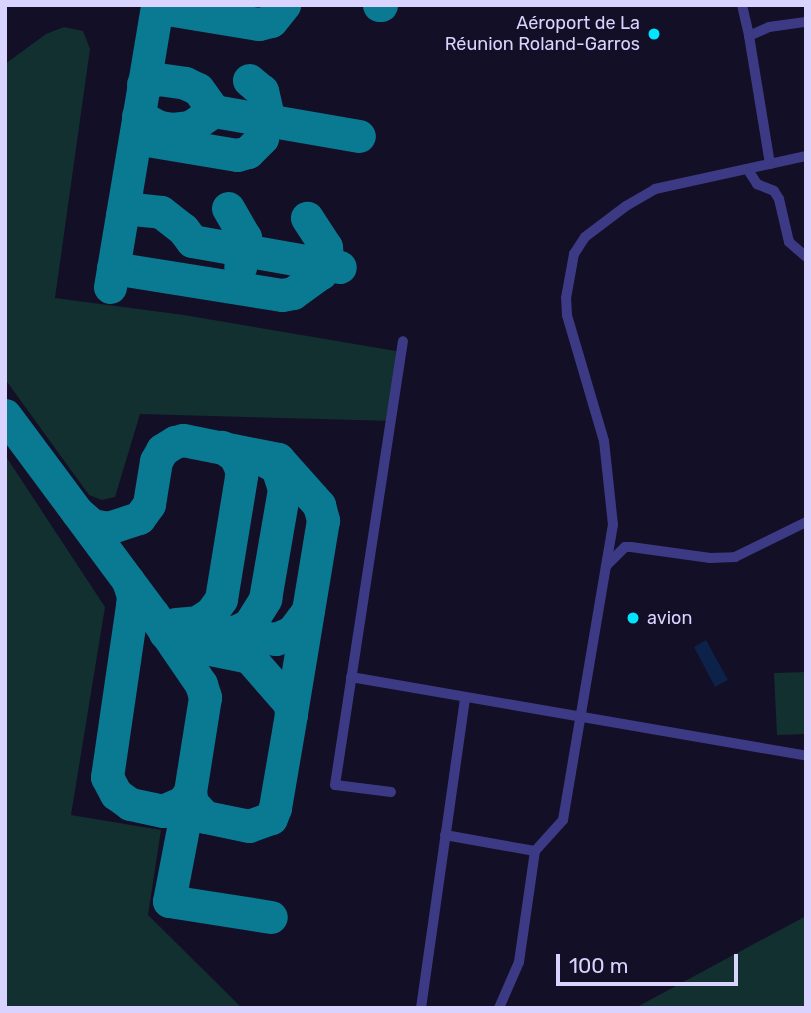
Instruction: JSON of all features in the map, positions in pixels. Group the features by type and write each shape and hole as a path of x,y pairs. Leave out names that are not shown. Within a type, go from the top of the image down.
{"street":[{"path":"741,5 749,36 770,164"},
{"path":"749,36 769,27 806,22"},
{"path":"499,1008 519,961 535,851 563,820 613,526 604,441 567,315 566,298 574,254 585,237 626,206 655,189 806,156"},
{"path":"748,170 757,184 774,191 779,199 789,242 806,257"},
{"path":"391,792 335,785 403,341"},
{"path":"606,566 625,547 710,558 735,557 806,522"},
{"path":"351,677 806,756"},
{"path":"421,1008 465,697"},
{"path":"445,835 535,851"}],"green space":[{"path":"64,27 83,31 90,49 55,298 184,315 396,351 394,421 140,414 115,497 102,500 89,495 5,379 5,64 46,34"},
{"path":"5,455 105,607 71,815 161,830 148,915 242,1008 5,1008"},
{"path":"806,672 806,734 777,735 774,673"},
{"path":"806,916 806,1008 635,1008"}],"water":[{"path":"706,640 728,680 715,687 694,647"}],"taxiway":[{"path":"110,287 157,5"},
{"path":"160,5 167,9 259,24 271,21 284,5"},
{"path":"143,84 158,79 185,83 198,89 214,111"},
{"path":"153,141 237,155 248,152 262,138 267,112 262,91 249,80"},
{"path":"138,116 160,127 173,129 190,127 214,111 359,136"},
{"path":"228,208 245,237 240,267"},
{"path":"122,215 133,209 161,212 183,229 192,241 340,267"},
{"path":"113,268 282,295 293,293 321,273 327,260 326,247 307,218"},
{"path":"5,415 153,614 201,684 205,697 190,792 183,802 163,811 130,804 116,794 107,777 132,606 133,596 128,581"},
{"path":"77,512 92,525 108,528 139,518 149,504 156,461 162,450 175,442 183,440 278,459 319,505 323,520 291,714"},
{"path":"176,624 197,622 211,613 221,599 242,471 235,456 222,447"},
{"path":"216,631 235,632 249,625 265,599 284,489 277,467 267,462"},
{"path":"222,632 276,639 292,632 308,611"},
{"path":"165,633 181,643 249,657 290,704 291,714 271,818 249,826 205,817 192,803 190,792"},
{"path":"190,792 169,901 271,917"}],"place":[{"name":"Aéroport de La Réunion Roland-Garros","path":"654,34"},
{"name":"avion","path":"633,618"}]}
